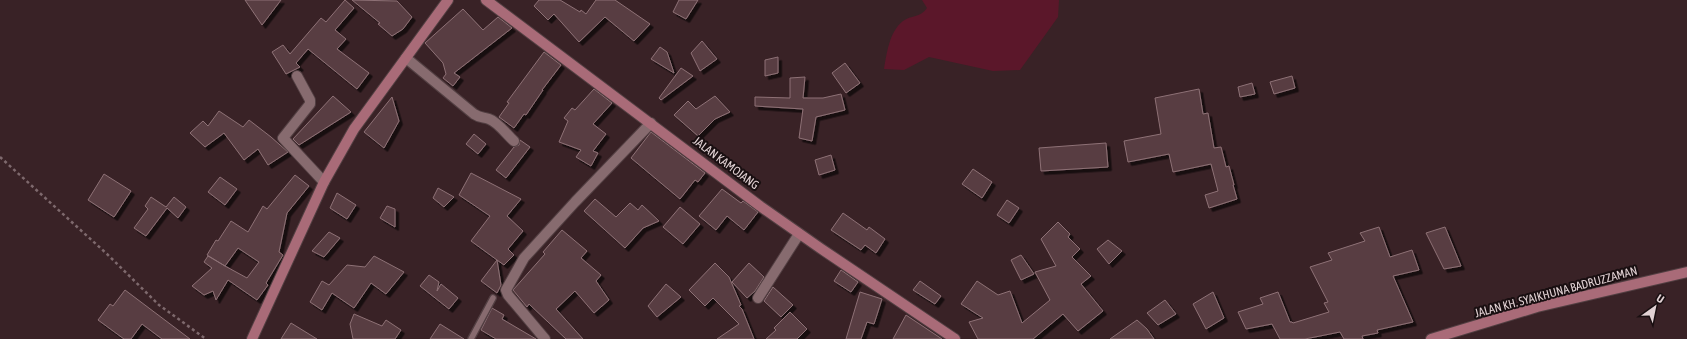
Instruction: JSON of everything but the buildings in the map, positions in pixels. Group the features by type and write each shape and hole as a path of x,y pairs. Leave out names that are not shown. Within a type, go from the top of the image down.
{"main road":[{"path":"252,339 324,182 354,129 448,0"},
{"name":"JALAN KAMOJANG","path":"486,0 800,234 955,339"},
{"name":"JALAN KH. SYAIKHUNA BADRUZZAMAN","path":"1431,339 1537,307 1687,272"}],"street":[{"path":"406,58 474,114 480,118 493,122 514,141"},
{"path":"296,76 310,100 310,104 283,138 324,182"},
{"path":"546,339 508,295 506,290 524,258 575,202 651,123"},
{"path":"758,298 800,234"}],"lane":[{"path":"471,339 493,298"}],"path":[{"path":"0,157 107,254 159,305 206,339"}],"shaded area":[{"path":"922,0 1059,0 1058,17 1020,70 993,71 929,57 904,70 884,69 889,43 895,31 903,21 918,15 927,8"}]}
